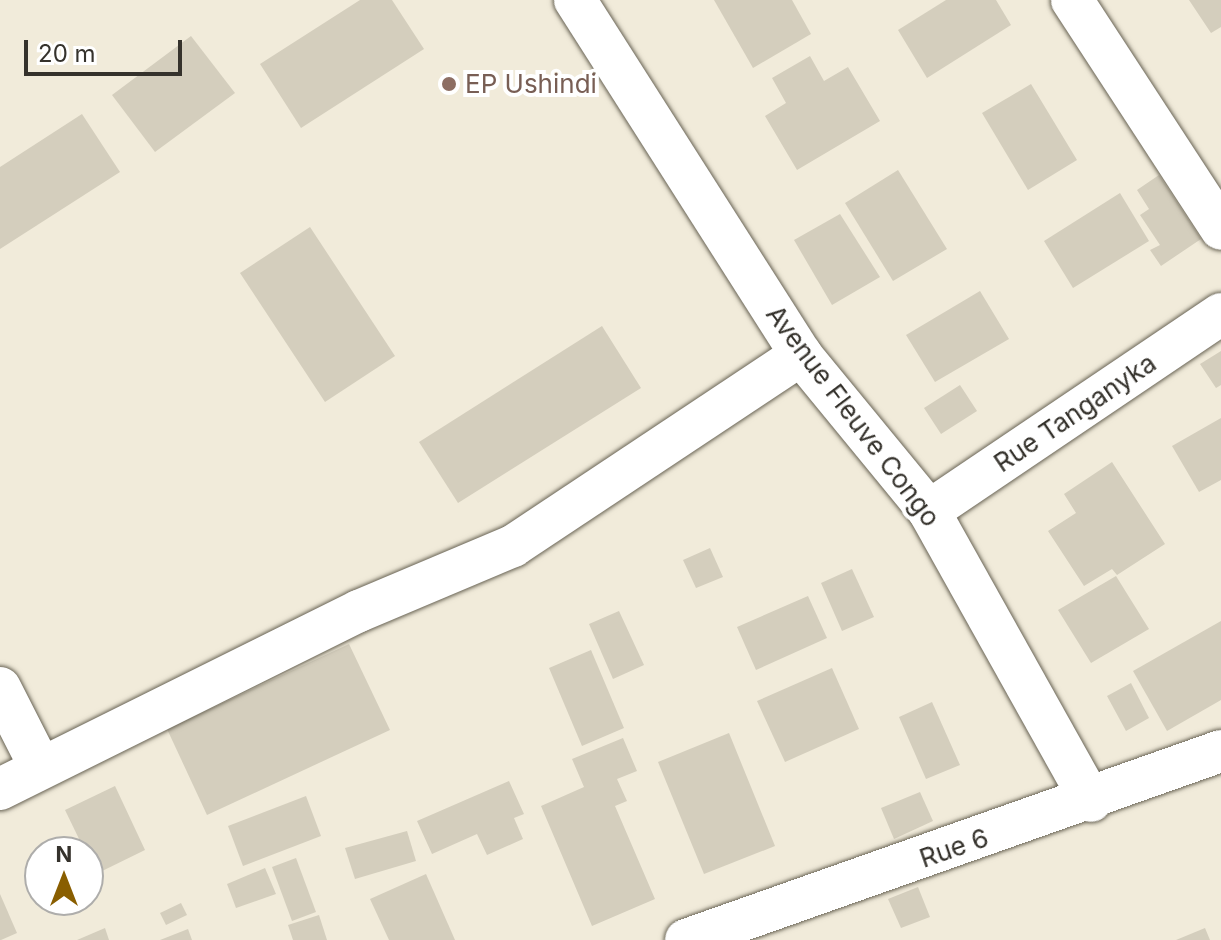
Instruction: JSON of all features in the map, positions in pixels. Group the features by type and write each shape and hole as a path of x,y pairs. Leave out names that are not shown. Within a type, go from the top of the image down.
{"street":[{"name":"Avenue Fleuve Congo","path":"575,0 801,355 929,511 1091,801"},
{"path":"1072,0 1221,229"},
{"name":"Rue Tanganyka","path":"929,511 1221,314"},
{"path":"0,789 359,611 513,546 801,355"},
{"path":"0,688 40,767"},
{"name":"Rue 6","path":"686,940 1091,801 1221,751"}],"building":[{"path":"360,0 392,0 424,49 301,128 260,64"},
{"path":"714,0 792,0 811,34 753,68"},
{"path":"946,0 996,0 1011,25 927,78 898,30"},
{"path":"1189,0 1221,0 1221,27 1211,33"},
{"path":"191,36 235,93 155,152 112,95"},
{"path":"810,56 824,81 848,67 880,121 797,170 765,116 786,103 772,78"},
{"path":"1031,84 1077,160 1028,190 982,113"},
{"path":"82,114 120,172 0,249 0,167"},
{"path":"898,170 947,249 893,281 845,203"},
{"path":"1159,175 1201,239 1161,266 1150,250 1160,245 1140,215 1149,209 1137,190"},
{"path":"1120,193 1149,241 1073,288 1044,241"},
{"path":"840,214 880,277 832,305 794,240"},
{"path":"310,227 395,356 325,402 240,273"},
{"path":"980,291 1009,339 935,382 906,335"},
{"path":"602,326 641,388 458,503 419,442"},
{"path":"1221,351 1221,385 1216,388 1200,364"},
{"path":"960,385 977,411 941,434 924,408"},
{"path":"1221,418 1221,480 1199,492 1172,446"},
{"path":"1112,462 1165,544 1117,575 1112,569 1084,586 1048,531 1076,513 1064,494"},
{"path":"710,548 723,577 696,588 683,560"},
{"path":"852,569 874,617 842,631 821,583"},
{"path":"1116,576 1149,629 1091,663 1058,610"},
{"path":"808,596 827,638 756,670 737,627"},
{"path":"619,611 644,665 613,679 589,624"},
{"path":"1221,621 1221,700 1167,731 1133,671"},
{"path":"349,644 390,730 207,815 167,729"},
{"path":"591,650 624,728 582,746 549,668"},
{"path":"832,668 859,729 785,762 757,701"},
{"path":"1131,683 1149,718 1126,731 1107,696"},
{"path":"932,702 960,765 926,779 899,717"},
{"path":"729,733 775,846 704,874 658,762"},
{"path":"623,738 637,771 617,779 627,801 615,806 655,899 592,926 541,806 584,787 572,759"},
{"path":"509,781 524,814 514,818 523,839 487,855 477,834 432,854 417,821"},
{"path":"115,786 145,850 104,870 104,836 78,836 65,810"},
{"path":"920,792 933,821 894,839 881,808"},
{"path":"306,796 321,836 243,866 228,826"},
{"path":"407,831 416,861 355,879 345,848"},
{"path":"296,858 316,912 292,921 272,867"},
{"path":"265,868 276,894 236,908 227,884"},
{"path":"426,874 455,940 389,940 370,899"},
{"path":"918,887 930,917 901,928 888,899"},
{"path":"0,894 17,933 1,940 0,940"},
{"path":"181,903 187,915 166,925 160,913"},
{"path":"319,915 327,940 293,940 288,925"},
{"path":"105,928 109,940 77,940"},
{"path":"1205,928 1210,940 1176,940"},
{"path":"188,929 192,940 160,940"}],"place":[{"name":"EP Ushindi","path":"449,84"}]}
